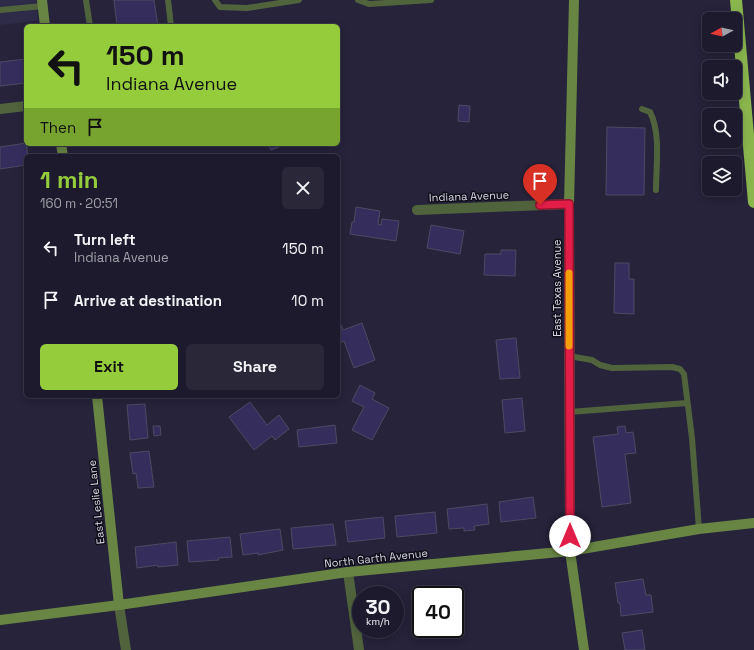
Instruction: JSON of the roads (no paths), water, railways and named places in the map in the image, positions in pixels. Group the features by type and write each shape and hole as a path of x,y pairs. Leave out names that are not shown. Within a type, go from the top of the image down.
{"highway":[{"path":"727,0 730,12"},
{"path":"736,0 754,202"},
{"path":"737,52 743,87"}],"street":[{"name":"East Texas Avenue","path":"574,0 569,204 570,551 584,650"},
{"path":"42,3 45,24"},
{"path":"0,109 24,106"},
{"name":"Indiana Avenue","path":"417,210 569,204"},
{"name":"East Leslie Lane","path":"97,398 119,604"},
{"name":"North Garth Avenue","path":"0,620 348,572 570,551 698,529 754,523"},
{"path":"348,572 359,650"},
{"path":"119,604 126,650"}],"lane":[{"path":"86,0 90,24"},
{"path":"168,0 171,24"},
{"path":"215,0 220,7 247,8 299,0"},
{"path":"358,0 368,4 431,0"},
{"path":"0,10 42,3"},
{"path":"642,109 650,112 657,130 656,190"},
{"path":"569,356 592,360 600,365 612,368 680,369 684,374 692,438 698,529"},
{"path":"569,412 688,403"}]}
